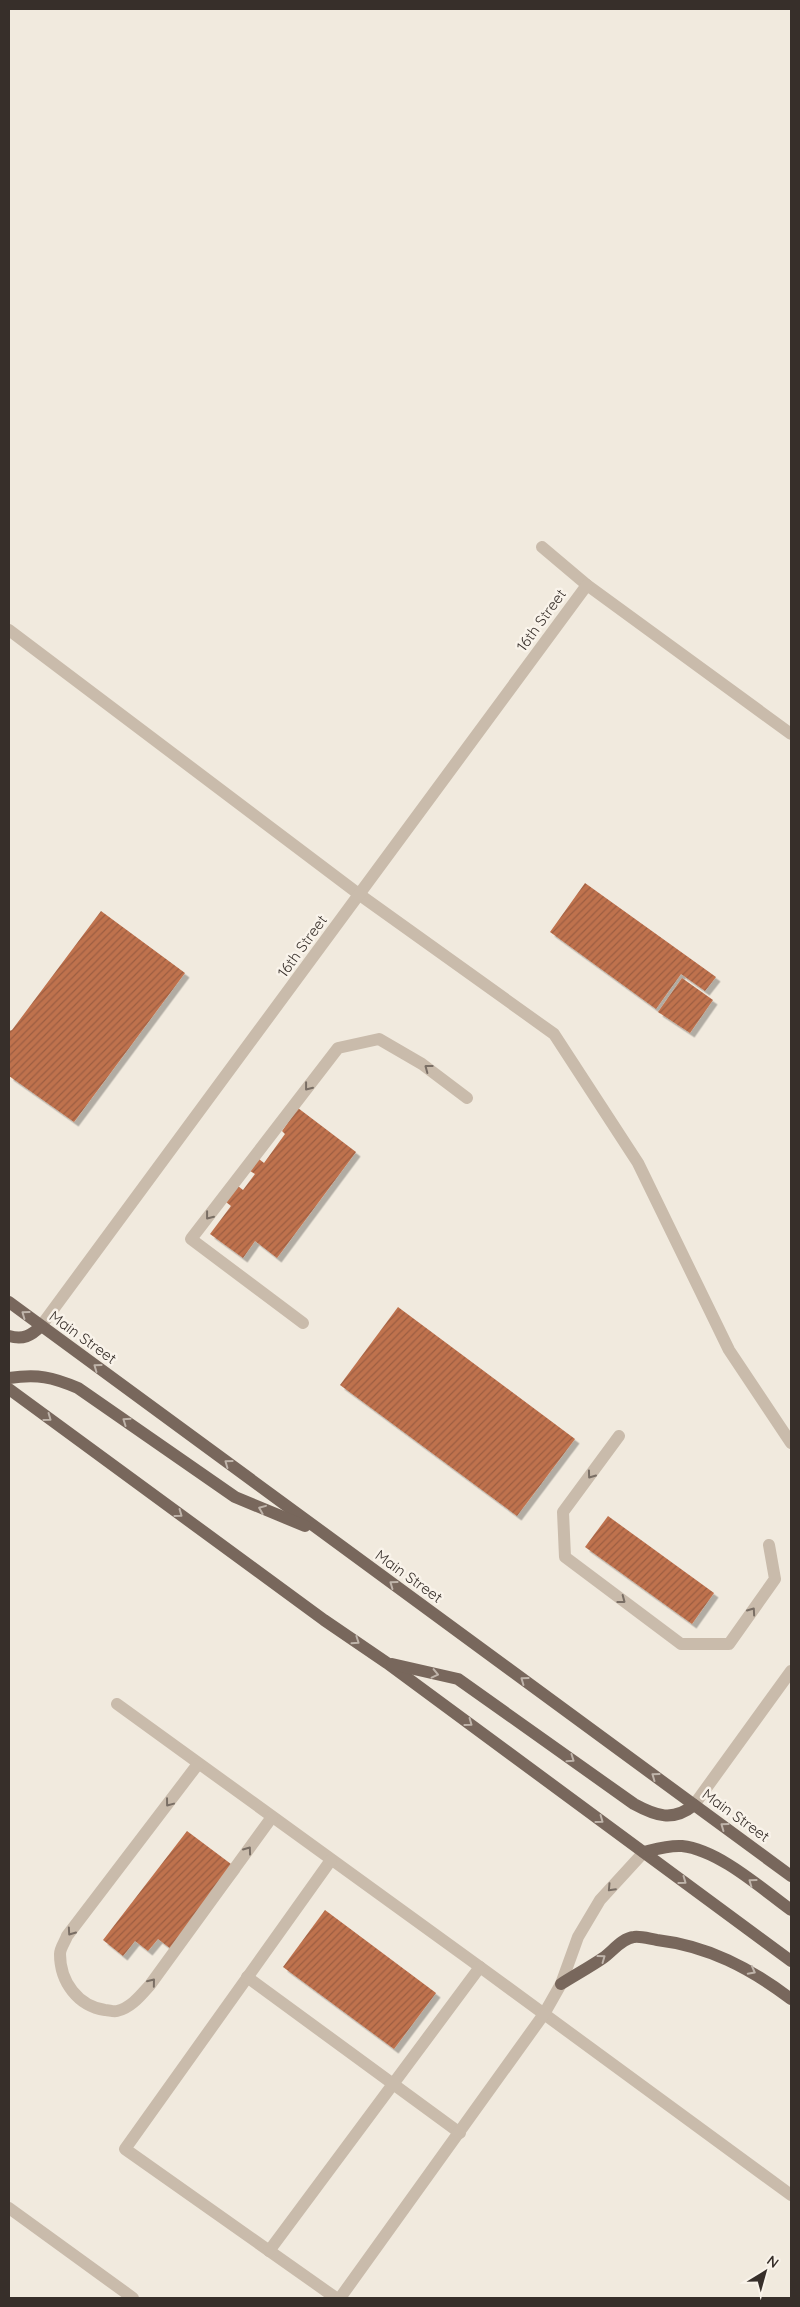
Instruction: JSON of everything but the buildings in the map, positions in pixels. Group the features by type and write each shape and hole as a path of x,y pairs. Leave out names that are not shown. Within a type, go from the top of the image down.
{"main road":[{"name":"Main Street","path":"9,1302 791,1876"},
{"path":"9,1336 19,1339 32,1335 41,1326"},
{"path":"9,1378 36,1375 57,1379 78,1388 235,1497 324,1534"},
{"path":"9,1390 324,1620 388,1663 791,1961"},
{"path":"388,1663 458,1679 634,1804 649,1812 663,1816 684,1814 694,1805"},
{"path":"644,1852 682,1846 698,1850 730,1866 791,1910"},
{"path":"561,1984 603,1958 620,1943 634,1937 669,1941 732,1960 760,1975 791,1998"}],"street":[{"path":"542,547 587,585 791,734"},
{"name":"16th Street","path":"41,1326 587,585"},
{"path":"9,630 360,895 554,1034 638,1164 728,1350 791,1443"},
{"path":"303,1323 191,1239 338,1048 378,1039 422,1064 467,1098"},
{"path":"619,1436 563,1512 565,1557 680,1644 729,1644 775,1578 769,1545"},
{"path":"694,1805 791,1671"},
{"path":"116,1704 791,2195"},
{"path":"198,1764 67,1936 60,1952 62,1973 70,1989 81,2000 96,2008 116,2011 131,2004 150,1985 272,1817"},
{"path":"331,1860 125,2149 269,2252 338,2298 460,2133 544,2014 561,1984 578,1938 600,1900 644,1852"},
{"path":"269,2252 480,1967"},
{"path":"247,1977 460,2133"},
{"path":"9,2208 133,2298"}]}
